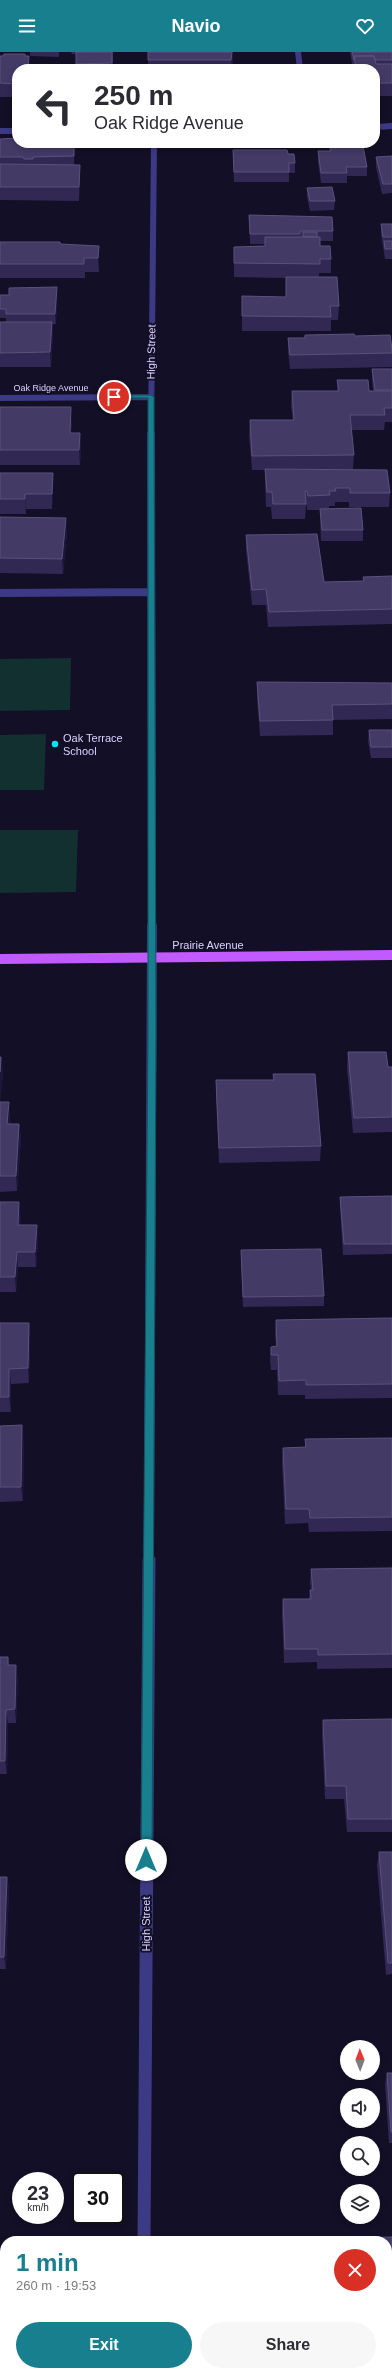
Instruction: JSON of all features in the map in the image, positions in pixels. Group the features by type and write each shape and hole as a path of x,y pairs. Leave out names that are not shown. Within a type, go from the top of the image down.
{"main road":[{"name":"Prairie Avenue","path":"0,959 392,955"}],"street":[{"path":"298,52 299,64"},
{"path":"380,127 392,126"},
{"path":"0,131 12,131"},
{"name":"High Street","path":"144,2236 152,957 151,397 154,148"},
{"name":"Oak Ridge Avenue","path":"0,398 151,397"},
{"path":"0,593 151,592"}],"green space":[{"path":"71,658 70,710 0,711 0,659"},
{"path":"46,734 44,790 0,790 0,735"},
{"path":"0,830 78,830 76,892 0,893"}],"building":[{"path":"76,52 112,52 112,63 76,64"},
{"path":"148,52 232,52 231,60 148,60"},
{"path":"352,52 392,52 392,60 375,60 374,56 354,56 354,60"},
{"path":"4,54 25,54 25,56 29,56 28,64 12,64 12,84 0,83 0,56 3,56"},
{"path":"354,56 374,56 376,64 355,64"},
{"path":"380,64 392,64 392,83 380,83"},
{"path":"12,138 12,148 74,148 74,156 33,157 33,159 24,159 23,157 0,157 0,139"},
{"path":"330,148 363,148 367,167 346,167 347,173 321,173 318,151 331,151"},
{"path":"233,150 287,150 288,154 294,154 295,163 289,163 289,172 234,172"},
{"path":"392,156 392,184 383,184 376,157"},
{"path":"0,164 80,165 79,187 0,187"},
{"path":"332,187 335,201 310,201 307,188"},
{"path":"249,215 332,217 333,231 300,231 300,234 250,234"},
{"path":"381,224 392,224 392,237 383,237"},
{"path":"303,232 317,232 317,237 303,237"},
{"path":"265,237 320,237 320,246 330,246 331,259 320,259 320,264 234,263 234,247 265,246"},
{"path":"384,241 392,241 392,249 385,249"},
{"path":"0,242 60,242 60,244 99,246 98,258 84,258 84,264 0,264"},
{"path":"286,277 337,277 339,306 330,306 331,317 242,316 242,296 286,297"},
{"path":"57,287 55,314 6,314 6,309 0,309 0,295 9,295 9,288"},
{"path":"0,322 52,322 50,352 0,353"},
{"path":"354,334 355,336 390,335 392,353 290,355 288,338 305,338 305,335"},
{"path":"372,369 392,369 392,390 375,390"},
{"path":"337,380 368,380 369,391 392,391 392,408 384,408 385,415 350,415 354,455 252,456 250,420 294,420 292,391 339,391"},
{"path":"0,407 71,407 70,433 80,433 79,450 0,450"},
{"path":"265,469 387,470 390,493 350,493 350,488 335,488 336,491 329,491 330,495 308,496 307,491 305,491 306,504 273,504 272,492 267,492"},
{"path":"0,473 53,473 52,494 25,494 25,499 0,499"},
{"path":"361,508 363,530 322,530 320,509"},
{"path":"0,517 66,518 62,559 0,558"},
{"path":"317,534 324,582 364,581 363,577 392,576 392,609 269,612 266,589 252,590 246,535"},
{"path":"257,682 392,683 392,704 332,705 333,720 260,721"},
{"path":"369,730 392,730 392,747 371,747"},
{"path":"348,1052 386,1052 388,1067 392,1067 392,1117 354,1118"},
{"path":"273,1074 315,1074 321,1146 219,1148 216,1080 274,1080"},
{"path":"0,1102 9,1102 7,1124 19,1124 16,1176 0,1176"},
{"path":"392,1196 392,1244 344,1244 340,1197"},
{"path":"0,1202 19,1202 18,1225 37,1225 35,1252 17,1252 15,1277 0,1277"},
{"path":"321,1249 324,1296 243,1297 241,1250"},
{"path":"392,1318 392,1384 306,1385 306,1380 279,1381 278,1355 271,1355 271,1347 277,1346 276,1320"},
{"path":"0,1323 29,1323 28,1368 9,1369 9,1397 0,1397"},
{"path":"22,1425 21,1487 0,1487 0,1426"},
{"path":"392,1438 392,1517 310,1518 309,1509 286,1509 283,1448 306,1447 305,1439"},
{"path":"392,1568 392,1654 318,1655 318,1649 285,1649 283,1599 311,1599 310,1590 313,1590 311,1569"},
{"path":"0,1657 8,1657 8,1665 16,1665 15,1709 6,1710 5,1761 0,1761"},
{"path":"392,1719 392,1819 348,1819 346,1786 326,1786 323,1720"},
{"path":"379,1852 392,1852 392,1963 388,1963"},
{"path":"0,1877 7,1877 4,1957 0,1957"},
{"path":"387,2073 392,2073 392,2132 391,2132"}],"place":[{"name":"Oak Terrace School","path":"55,744"}],"route":[{"path":"114,397 151,397 152,1033 146,1860"}]}
